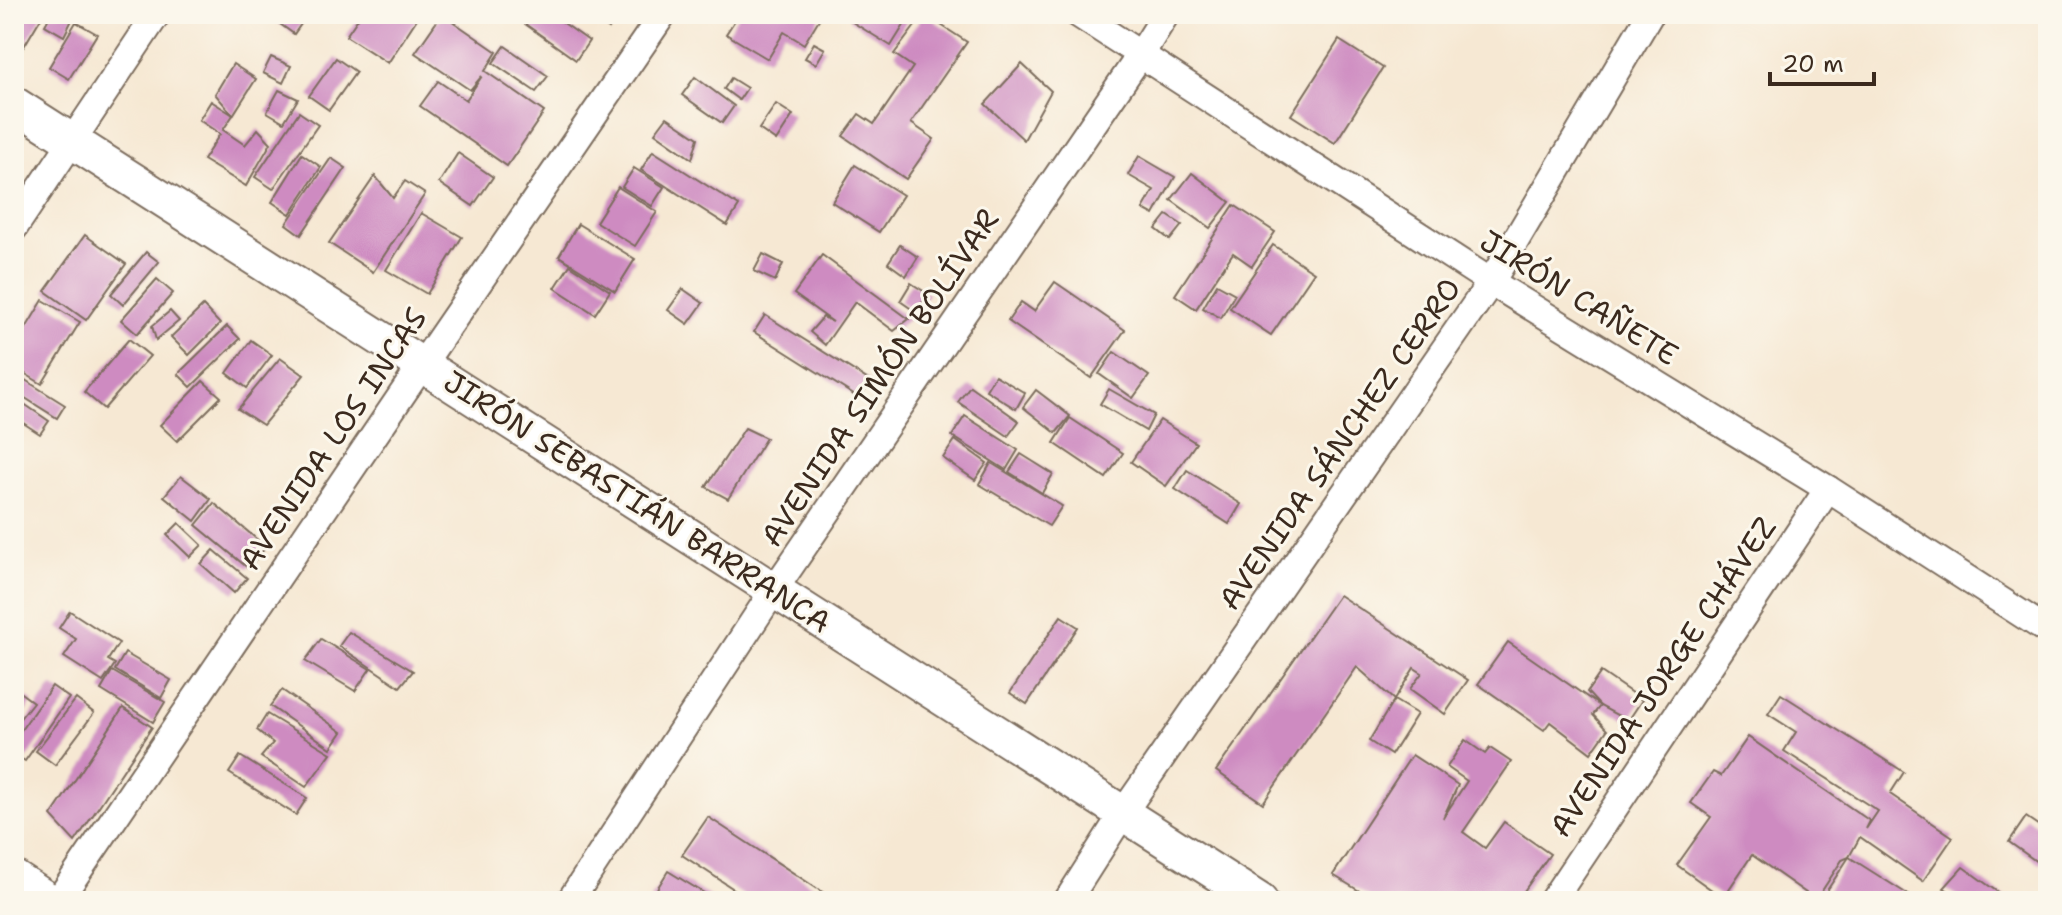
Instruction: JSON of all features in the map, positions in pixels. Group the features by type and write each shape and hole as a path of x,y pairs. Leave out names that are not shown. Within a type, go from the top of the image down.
{"street":[{"path":"14,228 157,14"},
{"name":"AVENIDA LOS INCAS","path":"58,901 663,14"},
{"name":"JIRÓN CAÑETE","path":"1078,14 1491,282 1828,489 2048,631"},
{"name":"AVENIDA SIMÓN BOLÍVAR","path":"570,901 774,590 1166,14"},
{"name":"AVENIDA SÁNCHEZ CERRO","path":"1067,901 1123,813 1491,282 1650,14"},
{"name":"JIRÓN SEBASTIÁN BARRANCA","path":"14,104 1260,901"},
{"name":"AVENIDA JORGE CHÁVEZ","path":"1552,901 1828,489"},
{"path":"14,873 58,901"}],"building":[{"path":"14,14 42,16 23,48 14,42"},
{"path":"51,14 74,16 64,36 45,25"},
{"path":"266,14 308,14 294,34"},
{"path":"361,14 420,14 388,63 346,36"},
{"path":"442,14 497,52 485,71 544,112 507,166 420,106 438,81 466,100 482,76 470,90 415,53"},
{"path":"511,14 551,14 589,41 576,60"},
{"path":"587,14 619,14 609,29"},
{"path":"739,14 821,16 804,44 784,32 768,59 726,34"},
{"path":"853,14 911,14 891,46 849,20"},
{"path":"924,14 967,42 911,123 934,139 906,179 843,136 859,114 874,124 913,67 894,54"},
{"path":"76,22 97,34 69,79 49,67"},
{"path":"1339,40 1383,68 1335,143 1291,115"},
{"path":"814,43 825,49 816,64 805,58"},
{"path":"505,46 548,76 536,92 493,63"},
{"path":"271,57 291,66 283,83 263,73"},
{"path":"336,58 356,72 329,110 309,96"},
{"path":"233,64 256,79 233,115 215,94"},
{"path":"1022,64 1051,91 1024,140 985,104"},
{"path":"695,77 734,106 722,123 682,95"},
{"path":"731,78 747,88 739,100 724,89"},
{"path":"279,90 298,99 284,122 267,112"},
{"path":"211,101 233,115 223,130 245,145 258,129 271,143 246,186 203,160 220,134 199,120"},
{"path":"776,104 793,115 776,141 759,129"},
{"path":"299,112 318,125 273,189 255,177"},
{"path":"667,117 698,138 692,159 655,133"},
{"path":"653,151 739,206 727,225 641,170"},
{"path":"458,153 493,177 473,206 439,183"},
{"path":"302,154 321,167 290,214 272,202"},
{"path":"1139,156 1175,177 1154,215 1143,209 1154,190 1128,175"},
{"path":"331,158 346,168 301,235 286,224"},
{"path":"855,165 903,195 879,232 832,202"},
{"path":"634,168 664,187 652,206 622,187"},
{"path":"1192,173 1230,202 1210,228 1171,200"},
{"path":"375,176 393,198 405,181 425,194 373,272 329,243"},
{"path":"618,187 657,212 635,246 596,222"},
{"path":"1234,205 1275,232 1252,266 1233,253 1196,309 1175,295"},
{"path":"421,213 462,237 427,294 386,270"},
{"path":"1167,215 1182,225 1170,240 1156,229"},
{"path":"578,224 635,259 615,291 559,256"},
{"path":"85,235 126,264 86,320 45,291"},
{"path":"900,245 918,257 906,276 888,263"},
{"path":"1273,245 1314,272 1271,335 1230,308"},
{"path":"146,252 159,262 123,305 111,294"},
{"path":"763,254 783,264 775,281 754,271"},
{"path":"822,255 909,319 894,331 855,302 825,345 810,332 823,317 833,322 794,294"},
{"path":"570,265 610,291 595,314 555,288"},
{"path":"157,279 173,293 137,334 121,320"},
{"path":"1055,282 1125,330 1091,378 1008,321 1021,302 1034,311"},
{"path":"911,283 928,294 916,312 900,301"},
{"path":"1217,284 1235,294 1221,318 1203,308"},
{"path":"683,289 703,303 688,324 668,310"},
{"path":"43,300 80,322 42,384 14,367 14,348"},
{"path":"203,306 220,324 189,355 171,337"},
{"path":"170,311 179,321 156,340 152,326"},
{"path":"765,315 873,383 857,397 754,332"},
{"path":"227,326 240,339 191,387 178,374"},
{"path":"129,339 150,356 104,409 84,392"},
{"path":"251,340 272,355 247,388 227,373"},
{"path":"1114,352 1149,376 1133,398 1099,374"},
{"path":"280,358 304,375 263,425 238,409"},
{"path":"14,373 65,405 57,418 14,391"},
{"path":"995,375 1025,393 1016,409 986,390"},
{"path":"203,381 221,397 177,441 160,425"},
{"path":"970,386 1019,421 1008,436 958,402"},
{"path":"1109,389 1154,415 1146,431 1100,404"},
{"path":"1036,390 1070,416 1056,433 1023,407"},
{"path":"14,397 49,421 40,434 14,417"},
{"path":"965,416 1018,450 1006,470 952,436"},
{"path":"1070,418 1123,453 1106,478 1054,443"},
{"path":"1160,420 1196,443 1166,486 1131,462"},
{"path":"745,428 766,438 728,499 706,487"},
{"path":"955,440 987,463 975,480 943,458"},
{"path":"1021,454 1053,474 1042,493 1009,472"},
{"path":"991,463 1062,506 1049,526 979,484"},
{"path":"1187,470 1241,504 1229,524 1175,489"},
{"path":"181,476 211,499 195,521 164,496"},
{"path":"214,503 266,547 248,568 196,525"},
{"path":"179,523 202,545 190,557 167,535"},
{"path":"214,550 247,578 234,593 201,564"},
{"path":"1339,595 1468,680 1445,714 1410,689 1422,673 1414,668 1394,700 1357,667 1263,803 1216,771"},
{"path":"70,611 119,643 108,660 115,664 103,682 64,657 76,639 59,628"},
{"path":"1061,616 1078,627 1027,704 1010,693"},
{"path":"349,632 413,671 400,687 339,646"},
{"path":"321,639 370,669 355,691 305,661"},
{"path":"1508,642 1600,706 1593,715 1607,730 1591,753 1550,722 1544,730 1478,684"},
{"path":"125,653 171,680 161,698 115,670"},
{"path":"112,671 165,702 153,722 101,690"},
{"path":"1601,672 1642,700 1628,721 1600,706 1587,692"},
{"path":"52,686 69,698 25,761 14,754 14,740"},
{"path":"14,688 33,702 14,726"},
{"path":"282,690 342,732 331,748 270,706"},
{"path":"1781,694 1904,772 1890,794 1953,837 1923,881 1860,837 1849,857 1842,860 1816,900 1752,855 1723,898 1677,865 1711,817 1691,803 1713,772 1721,776 1748,737 1870,821 1866,829 1878,811 1784,751 1796,732 1768,714"},
{"path":"76,699 94,713 55,765 36,751"},
{"path":"1394,700 1417,714 1391,755 1369,741"},
{"path":"123,708 152,727 75,842 51,816"},
{"path":"267,714 331,753 306,787 261,757 273,743 257,730"},
{"path":"1465,740 1485,754 1490,748 1511,762 1463,832 1485,848 1504,822 1550,854 1517,901 1376,901 1333,875 1412,755 1458,785 1443,818 1467,781 1447,767"},
{"path":"240,756 307,798 296,815 229,773"},
{"path":"708,817 836,901 752,901 682,855"},
{"path":"2026,817 2048,832 2048,852 2040,864 2009,842"},
{"path":"1849,857 1912,897 1910,901 1820,901"},
{"path":"1963,867 2010,901 1965,901 1944,888"},
{"path":"668,871 717,901 650,900"}]}
